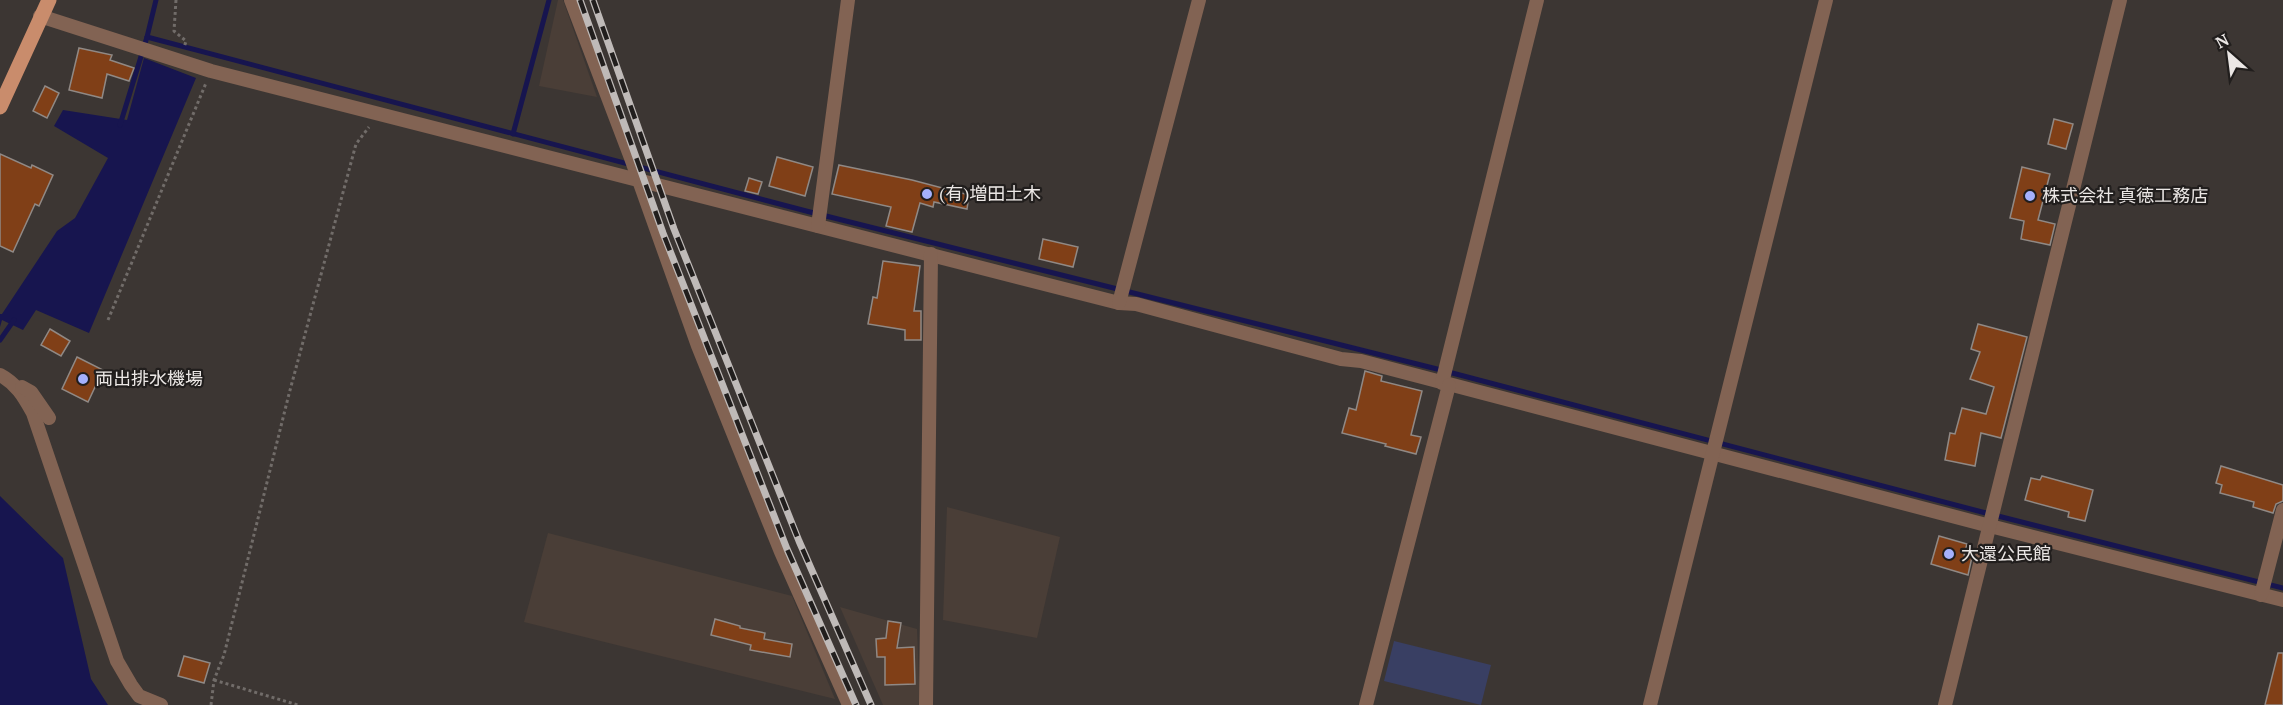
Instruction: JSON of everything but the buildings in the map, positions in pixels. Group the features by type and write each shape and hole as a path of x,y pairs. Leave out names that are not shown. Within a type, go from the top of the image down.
{"main road":[{"path":"0,108 49,0"}],"street":[{"path":"571,0 698,345 781,552 849,705"},
{"path":"820,218 848,0"},
{"path":"1120,300 1198,0"},
{"path":"1366,705 1538,0"},
{"path":"1650,705 1826,0"},
{"path":"1945,705 2120,0"},
{"path":"40,16 148,52 211,70 636,176 820,218 931,254 1136,304 1341,359 1361,361 1444,383 1714,446 2264,587 2283,600"},
{"path":"926,705 931,254"},
{"path":"0,375 31,392 50,418"},
{"path":"15,385 33,414 106,635 117,661 139,696 161,705"},
{"path":"2264,587 2283,510"}],"path":[{"path":"176,0 174,31 183,38 186,44"},
{"path":"108,320 211,70"},
{"path":"211,705 214,680 224,655 289,394 356,144 378,113"},
{"path":"214,680 298,705"}],"shaded area":[{"path":"558,0 563,0 597,97 539,86"},
{"path":"144,58 196,78 89,333 36,310 23,330 2,320 0,327 0,314 57,231 75,218 108,158 54,126 63,110 127,120"},
{"path":"0,496 63,558 91,679 108,705 0,705"},
{"path":"947,507 1060,537 1037,638 943,620"},
{"path":"548,533 792,596 835,699 524,622"},
{"path":"840,607 917,629 920,705 883,705"},
{"path":"1394,641 1491,665 1481,705 1384,681"}],"waterway":[{"path":"120,125 156,0"},
{"path":"513,134 549,0"},
{"path":"147,37 810,212 1437,369 1982,512 2283,588"},
{"path":"0,340 14,320"}],"railway":[{"path":"580,0 663,233 787,549 856,705"},
{"path":"593,0 674,229 799,541 871,705"}],"place":[{"name":"(有)増田土木","path":"927,194"},
{"name":"株式会社 真徳工務店","path":"2030,196"},
{"name":"両出排水機場","path":"83,379"},
{"name":"大還公民館","path":"1949,554"}]}
